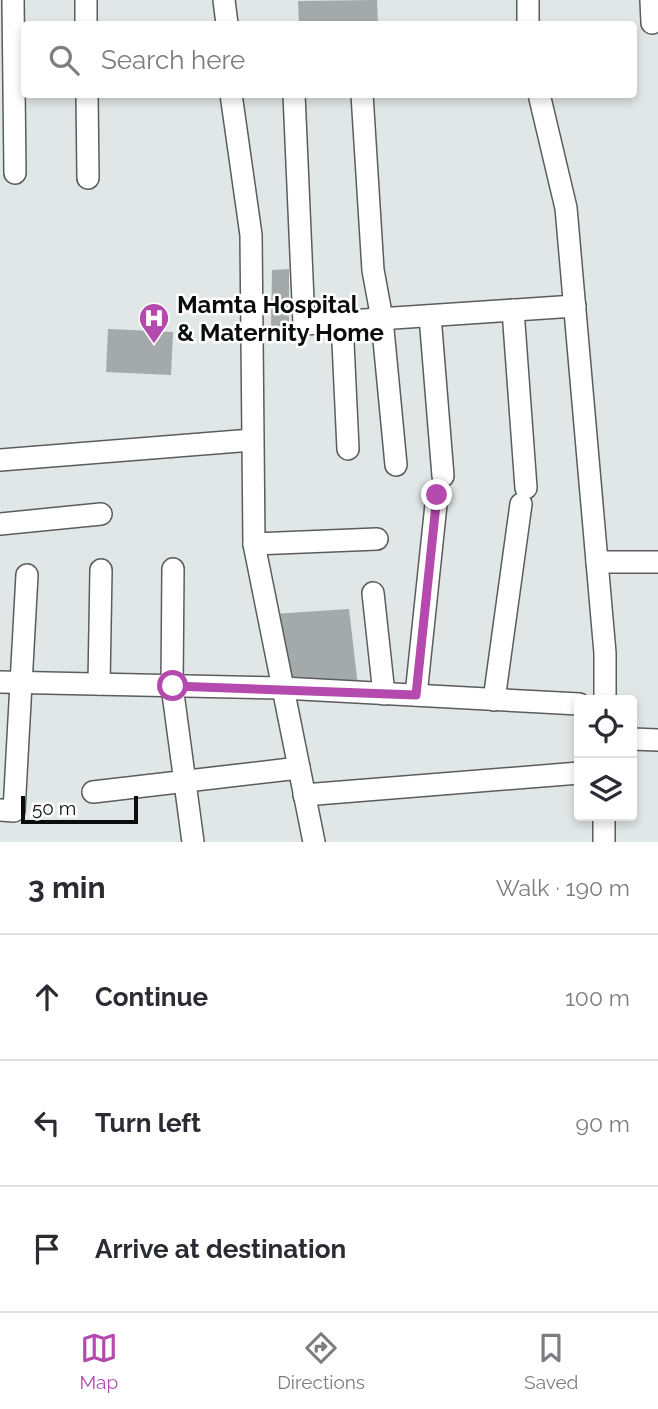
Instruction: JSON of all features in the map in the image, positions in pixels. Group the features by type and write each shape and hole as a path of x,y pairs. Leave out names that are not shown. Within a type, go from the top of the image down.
{"street":[{"path":"13,0 15,173"},
{"path":"86,0 86,21"},
{"path":"224,0 227,21"},
{"path":"526,0 528,21"},
{"path":"651,0 652,23"},
{"path":"87,98 88,178"},
{"path":"232,98 251,235 254,544 314,842"},
{"path":"294,98 304,324 575,306"},
{"path":"362,98 373,270 382,319 396,464"},
{"path":"540,98 566,208 605,653 605,695"},
{"path":"494,700 523,496 513,310"},
{"path":"416,695 440,485 430,316"},
{"path":"342,321 348,449"},
{"path":"0,460 252,440"},
{"path":"0,524 101,514"},
{"path":"254,544 377,539"},
{"path":"597,562 658,562"},
{"path":"173,569 173,686 193,842"},
{"path":"99,684 101,570"},
{"path":"0,810 14,811 9,748 23,682 27,575"},
{"path":"373,593 384,694"},
{"path":"0,682 282,688 574,704"},
{"path":"637,739 658,740"},
{"path":"93,792 299,768"},
{"path":"304,794 574,773"},
{"path":"604,821 604,842"}],"building":[{"path":"377,0 378,21 299,21 298,1"},
{"path":"289,269 289,329 271,329 272,270"},
{"path":"108,329 173,332 171,375 106,372"},
{"path":"349,609 358,686 287,685 273,614"}],"place":[{"name":"Mamta Hospital & Maternity Home","path":"154,345"}],"route":[{"path":"173,686 416,695 437,495"}]}
